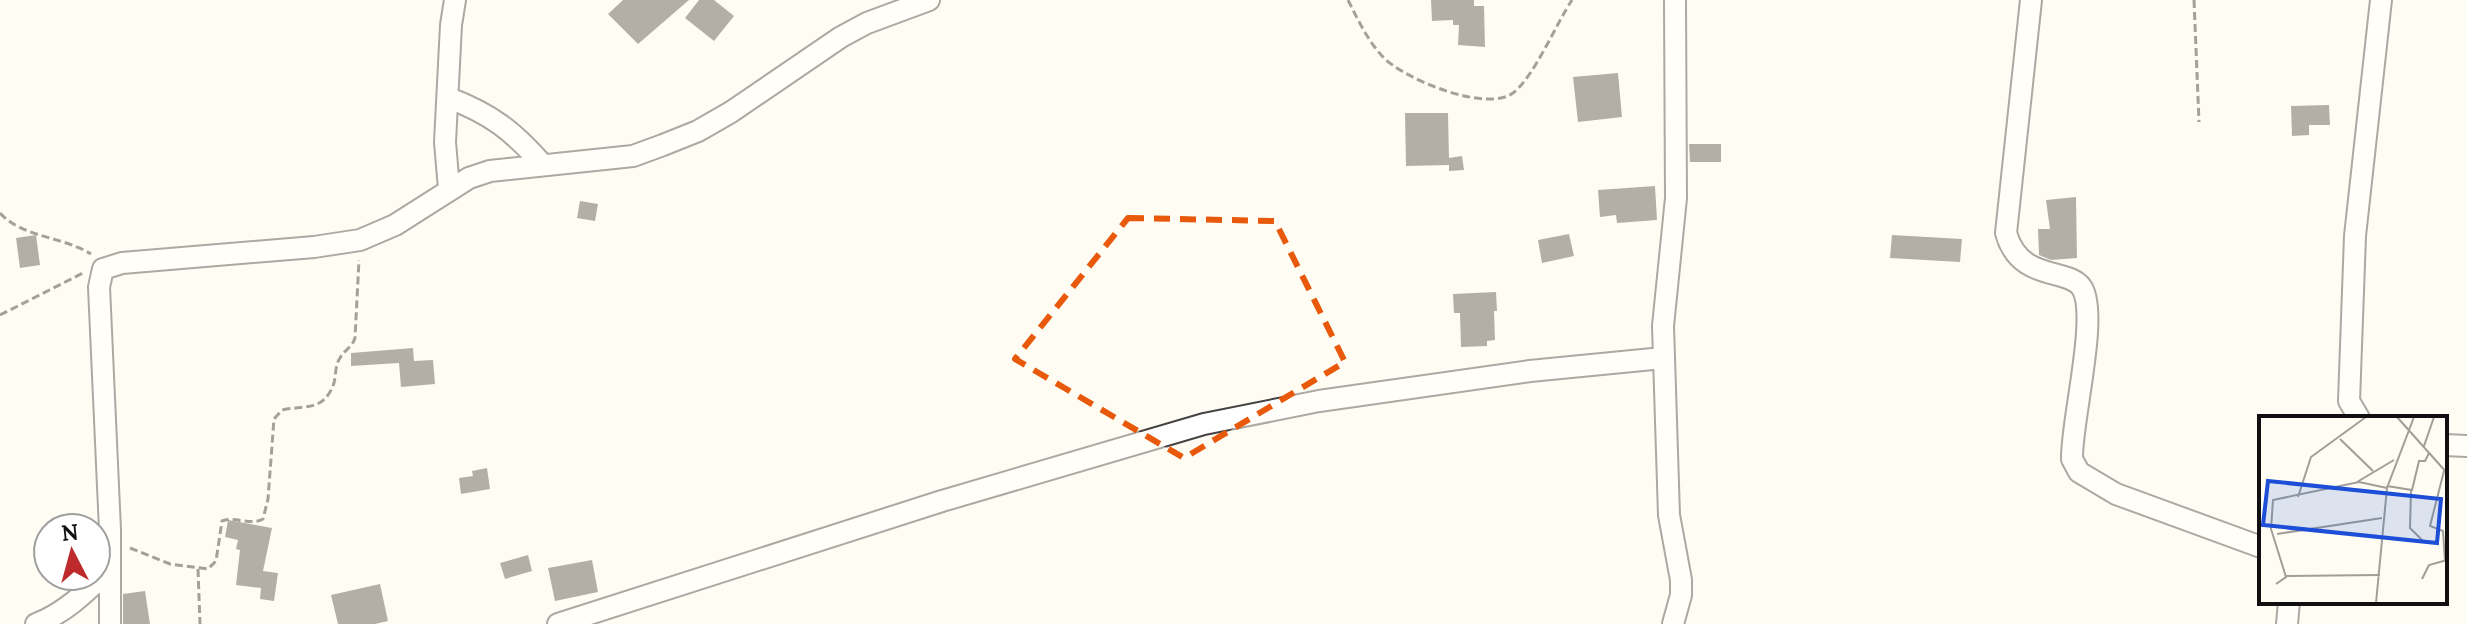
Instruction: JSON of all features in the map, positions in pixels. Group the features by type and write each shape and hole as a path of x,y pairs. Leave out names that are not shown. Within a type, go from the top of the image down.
{"street":[{"path":"449,189 445,142 455,0"},
{"path":"109,512 99,287 102,265 314,247 360,240 424,209 469,178 490,171 633,156 687,136 731,112 841,37 867,23 929,0"},
{"path":"1673,624 1681,595 1681,580 1669,515 1663,326 1676,198 1675,0"},
{"path":"2031,0 2006,233 2016,255 2037,270 2077,283 2084,293 2087,324 2072,459 2079,472 2116,494 2259,546"},
{"path":"2358,416 2349,401 2355,236 2381,0"},
{"path":"449,98 495,119 543,165"},
{"path":"558,624 942,501 1204,424 1319,401 1530,371 1663,358"},
{"path":"2447,445 2467,446"},
{"path":"36,624 50,619 84,592"},
{"path":"109,592 110,624"},
{"path":"2287,624 2289,604"}],"path":[{"path":"1348,0 1375,48 1397,69 1415,79 1460,94 1495,100 1516,91 1572,0"},
{"path":"2194,0 2199,122"},
{"path":"0,213 23,230 70,243 94,256 102,265 0,315"},
{"path":"112,532 129,548 150,558 208,569 216,561 222,521 253,522 263,519 268,499 272,428 276,414 290,408 314,406 322,400 334,383 339,359 352,345 360,240"},
{"path":"198,569 200,624"}],"highlighted area":[{"path":"1128,218 1275,221 1345,362 1184,458 1015,359"}],"building":[{"path":"623,0 689,0 638,44 608,14"},
{"path":"699,0 714,0 734,16 714,41 685,18"},
{"path":"1431,0 1474,0 1474,6 1484,6 1485,47 1458,45 1459,25 1453,25 1453,20 1432,21"},
{"path":"1618,73 1622,117 1578,122 1573,77"},
{"path":"2329,105 2330,125 2309,125 2309,135 2292,136 2291,106"},
{"path":"1405,113 1448,113 1449,158 1462,156 1464,170 1449,171 1449,165 1406,166"},
{"path":"1689,144 1721,144 1721,162 1690,162"},
{"path":"1655,186 1657,220 1617,223 1616,215 1600,217 1598,190"},
{"path":"2076,197 2077,258 2051,260 2039,255 2038,229 2050,229 2046,200"},
{"path":"580,201 598,204 595,221 577,218"},
{"path":"1569,234 1574,256 1542,263 1538,240"},
{"path":"36,235 40,265 20,268 16,238"},
{"path":"1892,235 1962,239 1960,262 1890,258"},
{"path":"1496,292 1495,340 1487,341 1487,346 1461,347 1460,313 1454,313 1453,294"},
{"path":"413,348 414,361 433,360 435,384 401,387 399,363 351,366 351,353"},
{"path":"487,468 490,489 461,494 459,478 473,476 472,471"},
{"path":"228,520 272,528 263,571 278,573 274,601 260,599 261,588 236,585 240,550 236,549 238,540 225,537"},
{"path":"528,555 532,571 505,579 500,563"},
{"path":"592,560 598,592 555,601 548,568"},
{"path":"380,584 388,621 338,624 331,595"},
{"path":"145,591 150,624 123,624 123,594"}]}
